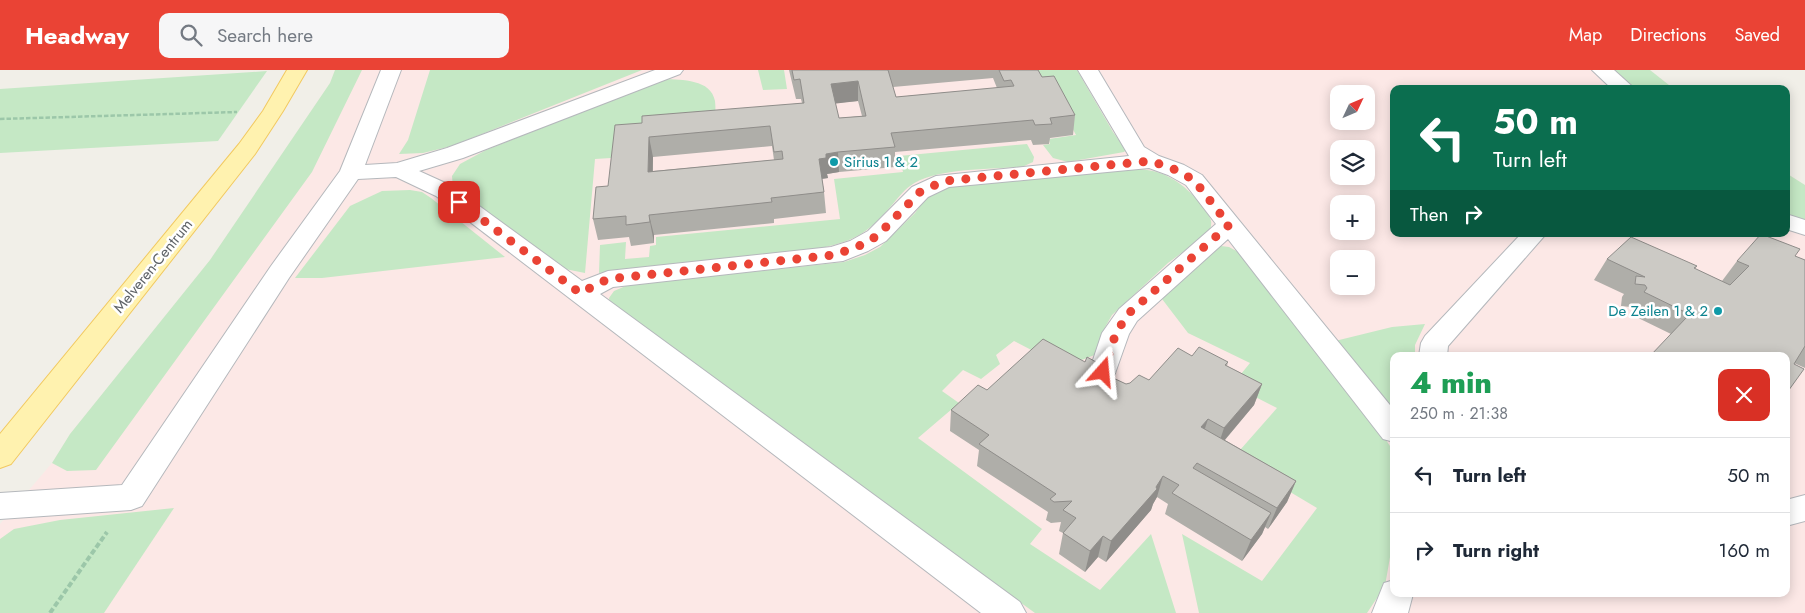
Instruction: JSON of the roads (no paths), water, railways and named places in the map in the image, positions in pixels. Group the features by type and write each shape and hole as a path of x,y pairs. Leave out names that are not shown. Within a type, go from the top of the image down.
{"main road":[{"name":"Melveren-Centrum","path":"0,456 241,157 273,112 297,70"}],"lane":[{"path":"0,506 131,496 280,272 351,172 391,70"},
{"path":"351,172 399,170 455,153 673,70"},
{"path":"1088,70 1136,151 1151,161 1176,170 1194,180 1390,426"},
{"path":"1602,70 1621,85"},
{"path":"580,293 608,279 834,255 859,246 877,236 920,192 944,181 1151,161"},
{"path":"399,170 444,191 1008,613"},
{"path":"1790,222 1805,228"},
{"path":"1103,372 1116,333 1128,314 1229,225"},
{"path":"1434,352 1435,343 1531,237"},
{"path":"1790,512 1805,508"},
{"path":"1390,613 1395,597"}],"place":[{"name":"Sirius 1 & 2","path":"834,162"},
{"name":"De Zeilen 1 & 2","path":"1718,311"}]}
